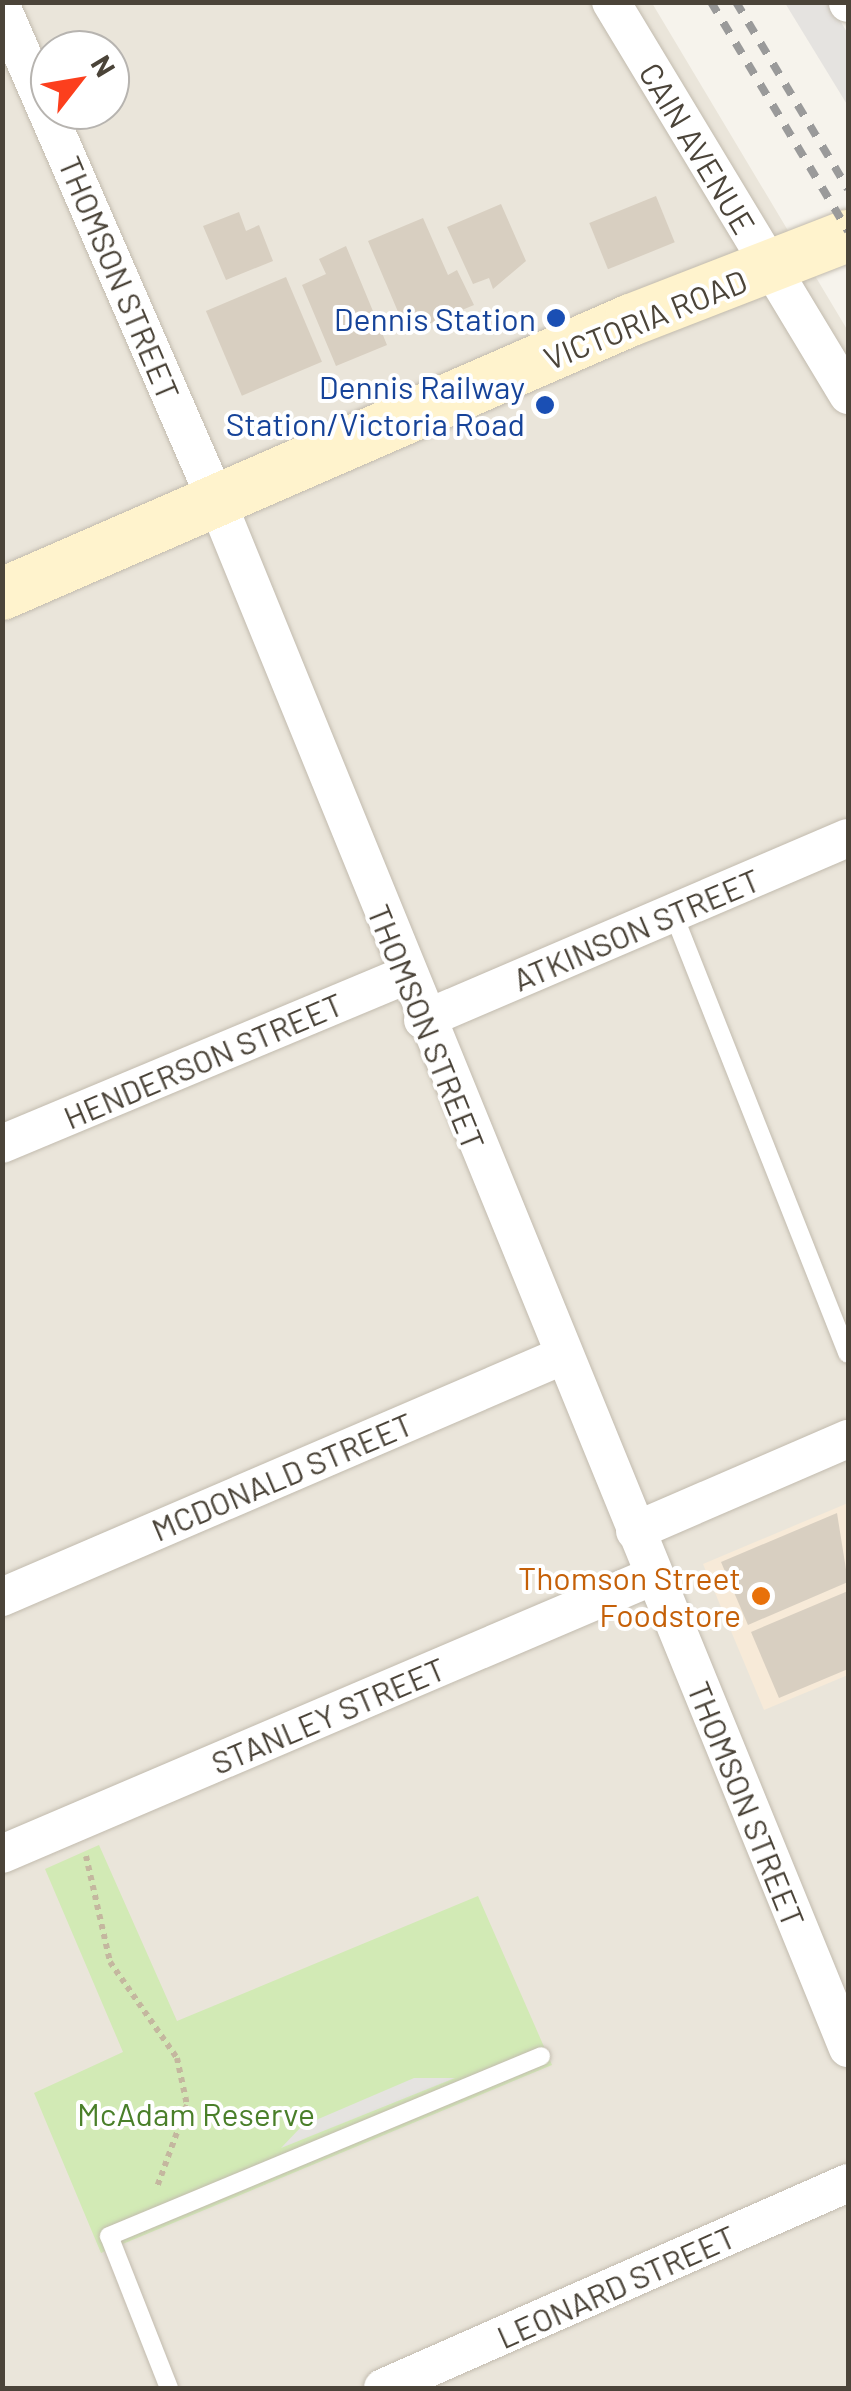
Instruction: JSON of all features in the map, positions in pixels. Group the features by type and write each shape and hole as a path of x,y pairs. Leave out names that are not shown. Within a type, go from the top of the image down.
{"street":[{"name":"CAIN AVENUE","path":"611,2 848,395"},
{"name":"THOMSON STREET","path":"2,8 217,502 404,976 848,2044"},
{"name":"VICTORIA ROAD","path":"2,594 848,236"},
{"name":"ATKINSON STREET","path":"423,1020 848,838"},
{"name":"HENDERSON STREET","path":"2,1144 404,976"},
{"name":"MCDONALD STREET","path":"2,1597 562,1356"},
{"path":"635,1530 848,1439"},
{"name":"STANLEY STREET","path":"2,1854 653,1576"},
{"name":"LEONARD STREET","path":"383,2388 848,2183"}],"lane":[{"path":"672,913 848,1354"},
{"path":"169,2388 109,2236 541,2056"}],"path":[{"path":"83,1845 110,1962 177,2058 186,2106 152,2218"}],"shaded area":[{"path":"3,3 652,3 848,331 848,2388 3,2388"},
{"path":"785,3 830,3 848,34 848,106"},
{"path":"848,1503 848,1675 764,1710 703,1564"},
{"path":"414,2078 455,2078 281,2148 302,2126"}],"green space":[{"name":"McAdam Reserve","path":"99,1845 177,2021 478,1896 552,2065 101,2253 34,2093 123,2052 45,1869"}],"building":[{"path":"656,196 675,242 608,269 589,223"},
{"path":"501,204 526,261 493,289 489,278 473,284 447,227"},
{"path":"239,212 246,231 259,225 273,261 226,280 203,226"},
{"path":"423,218 448,275 457,270 474,305 407,333 368,241"},
{"path":"346,246 387,345 336,366 302,285 326,274 319,259"},
{"path":"286,277 322,362 242,396 206,311"},
{"path":"837,1513 848,1582 748,1625 721,1562"},
{"path":"848,1591 848,1669 779,1698 751,1632"}],"railway":[{"path":"711,2 848,231"},
{"path":"736,2 848,189"}],"place":[{"name":"Dennis Station","path":"556,318"},
{"name":"Dennis Railway Station/Victoria Road","path":"545,405"},
{"name":"Thomson Street Foodstore","path":"761,1596"}]}
